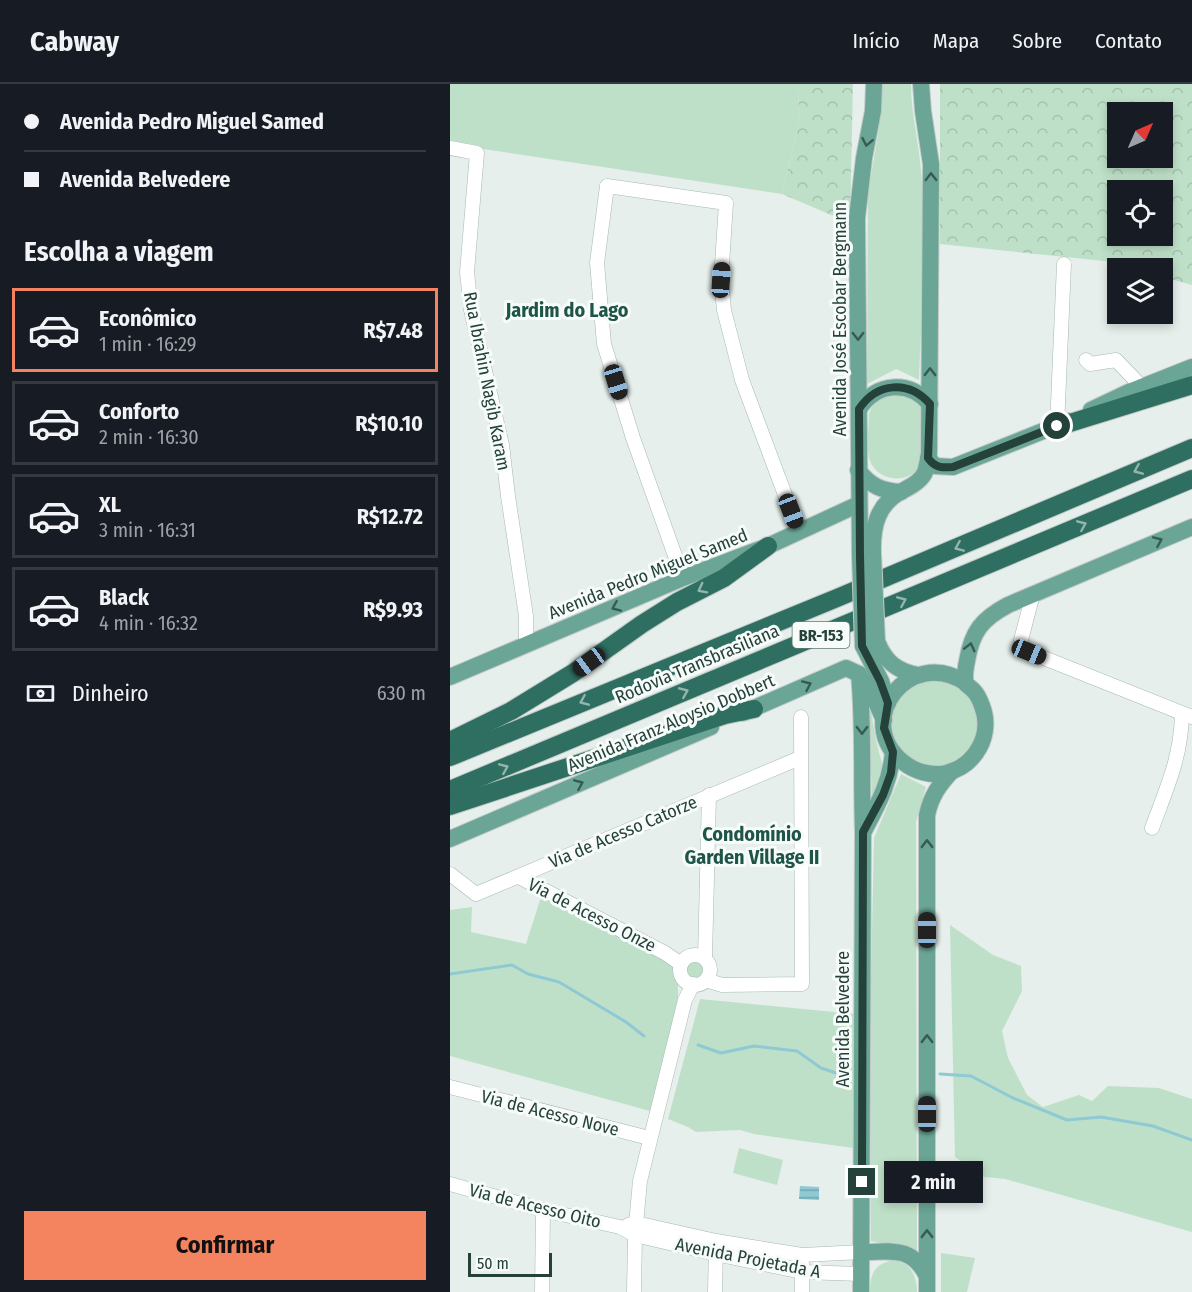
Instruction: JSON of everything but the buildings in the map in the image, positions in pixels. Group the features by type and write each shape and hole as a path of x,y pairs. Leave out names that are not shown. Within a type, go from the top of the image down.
{"highway":[{"path":"1057,426 1192,385"},
{"name":"Rodovia Transbrasiliana","path":"450,757 837,598 1192,448"},
{"name":"Rodovia Transbrasiliana","path":"450,790 1192,479"},
{"path":"450,741 511,711 573,673 642,624 677,602 723,578 768,546"},
{"path":"450,806 724,715 754,709"}],"main road":[{"name":"Avenida José Escobar Bergmann","path":"866,555 859,504 858,471 857,218 864,158 873,111 874,84"},
{"path":"886,712 903,683 926,673 943,673 952,675 974,690 983,707 986,727 981,746 961,767 934,774 924,773 907,765 893,752 886,737 886,712 870,643 866,555 878,513 925,473 928,458 931,164 922,111 921,84"},
{"path":"928,458 935,466 953,467 1057,426 1192,366"},
{"path":"859,409 871,394 898,386 916,392 930,404"},
{"path":"858,471 876,488 901,492"},
{"name":"Avenida Pedro Miguel Samed","path":"450,677 683,578 768,546 859,504"},
{"path":"966,684 966,667 974,634 989,615 1192,527"},
{"path":"870,643 896,669 918,675"},
{"name":"Avenida Franz Aloysio Dobbert","path":"450,839 846,668 859,674"},
{"path":"859,674 886,712"},
{"path":"859,674 862,705 863,832"},
{"name":"Avenida Belvedere","path":"861,1292 863,832 887,784 891,773 893,752"},
{"path":"927,1284 927,815 930,799 952,771"},
{"path":"862,1252 903,1252 921,1266 927,1284"}],"street":[{"name":"Rua Ibrahin Nagib Karam","path":"450,148 477,153 467,272 471,310 502,445 526,615 526,645"},
{"path":"683,578 633,438 604,344 597,263 607,186 726,203 721,280 724,310 742,380 799,532"},
{"path":"1057,426 1064,264"},
{"path":"1086,360 1090,364 1116,360 1125,367 1136,389"},
{"path":"1033,594 1021,640 1022,646 1029,652 1187,716 1178,758 1152,828"},
{"path":"709,795 705,938 681,972 722,985 802,984 801,717"},
{"name":"Via de Acesso Catorze","path":"450,874 476,894 800,758"},
{"name":"Via de Acesso Onze","path":"519,877 665,953 693,958"},
{"path":"634,1292 640,1181 649,1138 684,1000 710,965 693,958"},
{"name":"Via de Acesso Nove","path":"450,1087 649,1138"},
{"name":"Via de Acesso Oito","path":"450,1184 543,1210 636,1229"},
{"path":"542,1292 543,1210"},
{"name":"Avenida Projetada A","path":"636,1229 716,1247 802,1272 861,1274"},
{"path":"716,1247 716,1292"},
{"name":"Avenida Projetada A","path":"716,1247 802,1255 862,1252"},
{"path":"837,1253 837,1273"},
{"path":"802,1255 802,1292"}],"green space":[{"path":"450,84 799,84 798,126 782,194 450,144"},
{"path":"799,84 853,84 850,223 782,194 798,126"},
{"path":"882,84 911,84 920,160 924,223 919,380 896,369 867,384 868,194 878,134"},
{"path":"940,84 1192,84 1192,285 1173,280 1173,258 1107,258 1107,262 940,244"},
{"path":"901,393 918,403 922,409 921,461 918,469 912,474 890,478 877,471 870,460 869,414 874,404 885,396"},
{"path":"935,680 951,684 965,693 974,707 978,723 974,739 965,753 951,762 935,766 919,762 905,753 896,739 892,723 896,707 905,693 919,684"},
{"path":"869,711 871,711 882,764 872,798"},
{"path":"901,774 926,787 916,822 917,1250 871,1241 870,1027 874,838"},
{"path":"541,897 672,963 678,983 678,998 650,1111 450,1056 450,910 472,907 471,932 526,944"},
{"path":"950,925 993,955 1021,966 1022,991 1002,1031 1008,1058 1027,1095 1043,1107 1079,1095 1092,1101 1108,1086 1159,1088 1192,1099 1192,1232 1005,1179 984,1177 955,1157"},
{"path":"691,960 699,960 705,966 705,974 699,980 691,980 685,974 685,966"},
{"path":"700,999 855,1014 853,1148 740,1130 696,1132 668,1119"},
{"path":"739,1148 783,1160 777,1185 733,1173"},
{"path":"941,1253 975,1258 967,1292 941,1292"},
{"path":"895,1260 909,1267 916,1281 917,1292 870,1292 871,1279 878,1266"}],"water":[{"path":"800,1186 819,1187 819,1200 799,1199"}],"waterway":[{"path":"450,974 512,965 528,974 559,982 626,1022 644,1036"},
{"path":"698,1045 721,1053 754,1046 797,1051 821,1068 836,1073"},
{"path":"940,1074 971,1076 1013,1098 1067,1120 1101,1117 1153,1126 1192,1140"}],"district":[{"name":"Jardim do Lago","path":"567,310"},
{"name":"Condomínio Garden Village II","path":"752,846"}],"route":[{"path":"862,1182 863,832 883,795 891,773 893,752 884,728 888,703 880,681 862,646 859,409 871,394 888,387 907,388 924,397 930,404 928,458 935,466 942,468 953,467 1057,426"}]}
